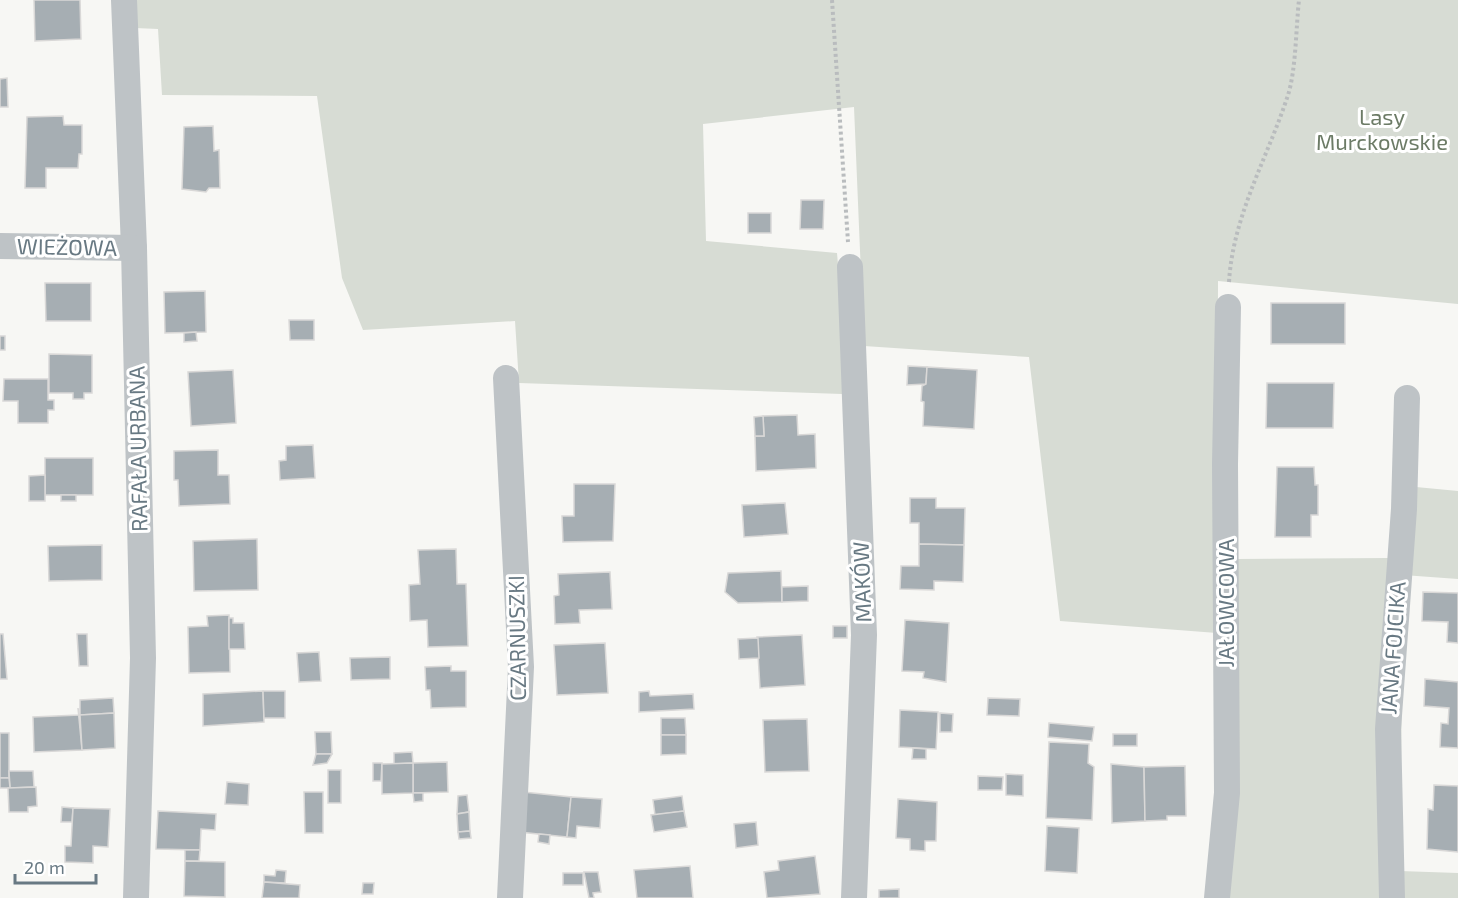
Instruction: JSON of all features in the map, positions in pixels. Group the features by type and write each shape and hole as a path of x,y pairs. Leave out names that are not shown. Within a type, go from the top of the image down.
{"street":[{"name":"RAFAŁA URBANA","path":"124,0 134,248 142,658 136,898"},
{"name":"WIEŻOWA","path":"0,246 134,248"},
{"name":"MAKÓW","path":"850,267 864,635 854,898"},
{"name":"JAŁOWCOWA","path":"1218,898 1227,793 1225,464 1228,307"},
{"name":"CZARNUSZKI","path":"506,378 521,667 510,898"},
{"name":"JANA FOJCIKA","path":"1392,898 1388,729 1404,509 1407,398"}],"path":[{"path":"832,0 850,267"},
{"path":"1228,307 1230,265 1243,211 1289,93 1299,0"}],"green space":[{"name":"Lasy Murckowskie","path":"134,0 1458,0 1458,304 1218,281 1217,633 1060,621 1029,357 864,346 854,107 703,124 706,241 837,253 845,345 842,394 519,383 515,321 363,330 342,278 317,96 162,95 158,29 135,28"},
{"path":"1395,485 1458,491 1458,579 1403,575 1400,871 1458,873 1458,898 1229,898 1237,559 1388,558"}],"building":[{"path":"34,0 80,0 81,39 35,41"},
{"path":"7,78 8,107 0,107 0,79"},
{"path":"63,116 64,125 82,125 82,154 79,154 78,168 46,168 46,188 25,188 27,117"},
{"path":"213,126 214,151 219,150 220,188 209,188 206,192 182,189 184,127"},
{"path":"801,200 824,200 823,229 800,229"},
{"path":"748,213 771,213 771,233 748,233"},
{"path":"45,283 91,283 91,321 46,321"},
{"path":"205,291 206,332 165,333 164,292"},
{"path":"1271,303 1345,303 1345,344 1271,344"},
{"path":"289,320 314,320 314,340 290,340"},
{"path":"196,332 197,341 184,342 184,333"},
{"path":"0,336 5,336 5,350 0,350"},
{"path":"49,354 92,355 92,393 84,393 84,399 73,399 73,393 49,393"},
{"path":"908,366 927,367 926,384 907,385"},
{"path":"927,367 977,370 974,429 923,426 922,386 926,384"},
{"path":"233,370 236,423 191,426 188,372"},
{"path":"4,379 48,379 48,400 54,400 54,410 48,410 48,423 18,423 18,401 3,401"},
{"path":"1267,383 1334,383 1333,428 1266,428"},
{"path":"797,415 798,435 815,434 816,468 756,471 755,436 764,436 763,416"},
{"path":"763,416 764,436 755,436 754,417"},
{"path":"313,445 315,478 280,480 279,461 286,460 286,446"},
{"path":"218,450 218,475 229,475 230,504 179,506 178,480 174,480 174,451"},
{"path":"45,458 93,458 93,495 45,495"},
{"path":"1277,467 1314,467 1315,485 1318,485 1318,515 1311,515 1311,537 1275,537"},
{"path":"45,475 45,501 29,501 29,476"},
{"path":"574,484 615,484 613,541 563,542 562,516 574,516"},
{"path":"61,495 76,495 76,501 61,501"},
{"path":"910,498 936,498 936,508 965,508 964,545 919,544 919,523 910,523"},
{"path":"785,503 788,534 744,537 742,505"},
{"path":"257,539 258,590 194,591 193,541"},
{"path":"919,544 964,545 963,582 934,581 934,590 900,589 901,566 919,566"},
{"path":"102,545 102,580 49,581 48,546"},
{"path":"456,549 457,584 466,584 468,646 428,647 427,620 410,621 409,585 420,584 418,550"},
{"path":"781,571 782,602 738,603 725,592 728,573"},
{"path":"610,572 612,609 579,610 580,623 555,624 554,596 559,595 558,574"},
{"path":"808,586 808,601 782,602 782,587"},
{"path":"1423,592 1458,593 1458,643 1447,642 1448,622 1422,621"},
{"path":"229,615 230,672 189,673 188,627 208,626 207,616"},
{"path":"229,618 233,618 233,623 244,623 245,649 229,649"},
{"path":"905,620 949,623 946,682 923,678 924,672 902,671"},
{"path":"833,626 847,626 847,638 833,638"},
{"path":"0,634 3,634 7,679 0,679"},
{"path":"77,634 87,634 88,666 79,666"},
{"path":"802,635 805,685 760,688 757,637"},
{"path":"758,638 759,658 739,659 738,639"},
{"path":"605,643 608,693 557,695 554,645"},
{"path":"319,652 321,681 299,682 297,653"},
{"path":"390,657 390,679 351,680 350,658"},
{"path":"451,666 451,671 466,671 466,707 431,708 430,690 426,690 425,667"},
{"path":"1425,679 1458,682 1458,748 1440,747 1441,723 1448,724 1449,708 1424,706"},
{"path":"263,691 264,722 203,726 203,694"},
{"path":"263,691 285,691 285,718 264,718"},
{"path":"649,691 650,696 693,694 694,709 639,712 639,692"},
{"path":"113,698 114,713 80,715 80,700"},
{"path":"988,698 1020,699 1019,716 987,715"},
{"path":"900,710 938,712 936,749 899,747"},
{"path":"114,713 115,748 82,750 80,715"},
{"path":"940,713 953,714 952,732 940,732"},
{"path":"79,715 82,750 34,752 33,717"},
{"path":"661,718 685,718 686,735 661,735"},
{"path":"807,719 809,771 765,772 763,720"},
{"path":"1049,723 1094,727 1092,741 1048,737"},
{"path":"315,732 331,732 332,754 316,754"},
{"path":"0,733 9,733 9,778 0,778"},
{"path":"1113,734 1137,734 1137,746 1113,746"},
{"path":"661,735 686,735 686,754 661,755"},
{"path":"1049,742 1089,744 1088,763 1094,767 1092,820 1046,818"},
{"path":"913,748 926,749 926,759 912,759"},
{"path":"412,752 413,763 394,764 394,753"},
{"path":"316,754 332,754 327,763 313,765"},
{"path":"447,762 448,792 413,793 413,763"},
{"path":"373,763 382,763 381,781 373,781"},
{"path":"413,763 413,793 382,794 382,764"},
{"path":"1111,764 1144,767 1145,821 1112,823"},
{"path":"1185,766 1186,816 1167,816 1167,820 1145,821 1144,767"},
{"path":"328,770 341,770 341,803 328,803"},
{"path":"9,771 33,771 34,787 10,788"},
{"path":"1006,774 1023,775 1023,796 1006,795"},
{"path":"978,776 1003,777 1002,790 978,790"},
{"path":"0,778 9,778 10,788 0,788"},
{"path":"227,782 249,784 248,805 225,804"},
{"path":"1434,785 1458,786 1458,852 1427,849 1428,809 1433,810"},
{"path":"36,787 37,806 28,807 28,812 9,812 8,788"},
{"path":"304,792 323,792 323,833 305,833"},
{"path":"523,792 571,797 567,837 519,832"},
{"path":"413,793 423,793 423,801 414,802"},
{"path":"467,795 469,812 457,814 458,796"},
{"path":"682,796 684,811 655,815 653,800"},
{"path":"571,797 602,799 600,828 577,826 576,838 567,837"},
{"path":"898,799 937,802 936,841 925,841 925,851 910,850 910,839 896,838"},
{"path":"62,807 73,808 72,822 61,822"},
{"path":"73,808 110,809 108,847 93,846 93,863 65,862 65,846 71,846"},
{"path":"158,811 216,814 215,830 201,829 200,850 156,849"},
{"path":"684,811 687,827 654,832 651,815"},
{"path":"469,812 470,831 458,832 457,814"},
{"path":"756,822 758,845 736,848 734,824"},
{"path":"1047,826 1079,828 1077,873 1045,871"},
{"path":"470,831 471,838 459,839 458,832"},
{"path":"539,834 550,835 549,844 538,842"},
{"path":"185,850 200,850 199,861 185,861"},
{"path":"815,856 820,894 767,898 764,872 779,870 778,861"},
{"path":"185,861 225,862 225,897 184,896"},
{"path":"690,866 693,898 637,898 634,870"},
{"path":"276,870 286,871 285,883 264,882 264,875 275,876"},
{"path":"584,872 598,872 601,892 593,893 594,898 589,898"},
{"path":"563,873 583,873 583,885 563,885"},
{"path":"264,882 300,885 299,898 262,898"},
{"path":"363,883 374,883 373,894 362,894"},
{"path":"899,889 899,898 879,898 879,890"}]}
